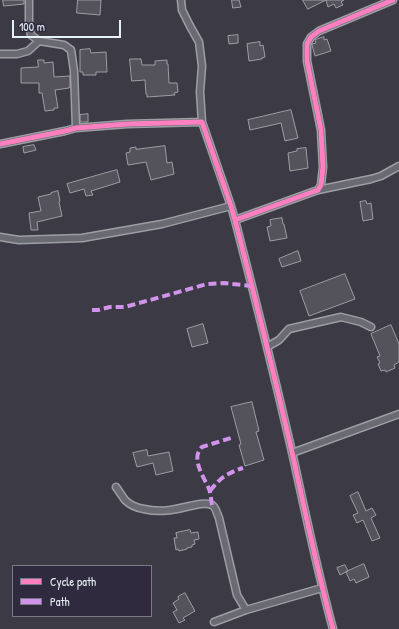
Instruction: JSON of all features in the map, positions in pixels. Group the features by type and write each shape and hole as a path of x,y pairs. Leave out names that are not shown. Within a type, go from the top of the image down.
{"street":[{"path":"29,0 29,25 31,35 39,41 64,45 71,50 74,71 76,128"},
{"path":"181,0 182,10 199,42 202,66 200,92 202,122 231,206 268,347 322,588 333,629"},
{"path":"318,190 321,185 323,167 321,130 307,61 307,44 311,37 319,31 393,0"},
{"path":"0,54 17,54 28,51 39,41"},
{"path":"0,144 65,132 76,128 127,124 202,122"},
{"path":"235,220 318,190 381,176 399,166"},
{"path":"0,237 19,240 82,238 162,224 231,206"},
{"path":"268,347 279,340 289,329 341,317 361,322 371,327"},
{"path":"292,453 399,414"},
{"path":"116,487 125,500 135,507 152,511 163,512 197,505 212,505 216,509 219,518 237,595 246,610"},
{"path":"214,622 246,610 322,588"}],"building":[{"path":"3,0 24,0 24,4 4,6"},
{"path":"78,0 101,0 100,15 77,13"},
{"path":"232,0 239,0 241,7 233,8"},
{"path":"303,0 326,0 308,9"},
{"path":"326,0 344,0 341,2 343,5 336,8 334,4 328,7"},
{"path":"238,35 238,43 229,44 228,36"},
{"path":"324,37 324,40 327,39 331,51 315,56 312,44 316,43 315,40"},
{"path":"260,42 260,46 263,45 265,57 262,59 249,61 247,44"},
{"path":"90,49 91,53 106,52 107,72 96,72 96,75 83,75 83,72 80,72 80,50"},
{"path":"130,59 141,59 142,65 155,65 155,61 167,60 169,83 177,83 178,92 174,93 175,95 147,97 145,80 132,81"},
{"path":"38,60 44,60 44,63 53,62 54,77 70,76 69,88 55,90 58,108 54,108 54,110 45,111 42,93 39,93 39,83 21,83 21,68 38,67"},
{"path":"291,110 298,138 285,141 281,123 250,130 248,120"},
{"path":"88,114 88,122 80,122 80,115"},
{"path":"34,145 36,150 24,153 23,147"},
{"path":"165,146 167,163 172,162 174,174 151,180 146,162 128,165 126,153 130,152 130,148 136,147 136,149"},
{"path":"306,148 308,168 290,171 288,153 297,151 297,149"},
{"path":"117,170 120,182 91,191 93,195 86,196 84,189 70,193 67,184"},
{"path":"58,191 62,216 37,222 38,230 31,230 29,213 41,211 38,197"},
{"path":"366,201 367,204 371,203 373,219 363,221 360,202"},
{"path":"282,218 287,238 270,241 267,227 271,226 270,220"},
{"path":"298,251 301,261 282,267 279,259"},
{"path":"345,274 355,299 309,316 300,291"},
{"path":"203,324 208,343 192,347 187,329"},
{"path":"391,325 399,344 399,362 394,365 395,368 386,372 385,370 381,371 378,364 380,363 377,357 380,356 371,334"},
{"path":"252,402 259,431 256,432 264,460 245,466 231,407"},
{"path":"147,450 148,456 169,452 173,471 156,475 153,463 137,467 133,453"},
{"path":"358,492 366,511 372,508 376,515 371,518 380,538 372,541 363,520 357,523 353,515 358,513 350,496"},
{"path":"190,530 191,533 198,532 199,539 194,540 195,544 192,545 192,547 179,551 178,549 176,550 174,538 177,538 176,533"},
{"path":"364,564 369,577 356,583 354,579 350,581 346,572"},
{"path":"345,565 348,571 340,575 337,568"},
{"path":"185,593 195,611 183,618 185,620 179,623 173,612 177,610 173,603 179,599 178,597"}],"marked path":[{"path":"92,310 110,307 125,307 207,284 224,283 252,286"},
{"path":"212,505 210,491 199,468 197,457 202,447 234,437"},
{"path":"210,491 224,476 243,468"}],"cycle path":[{"path":"235,220 318,190 321,185 323,167 321,130 307,61 307,44 311,37 319,31 393,0"},
{"path":"0,144 76,128 127,124 202,122 235,220 292,452 316,563 333,629"}]}
